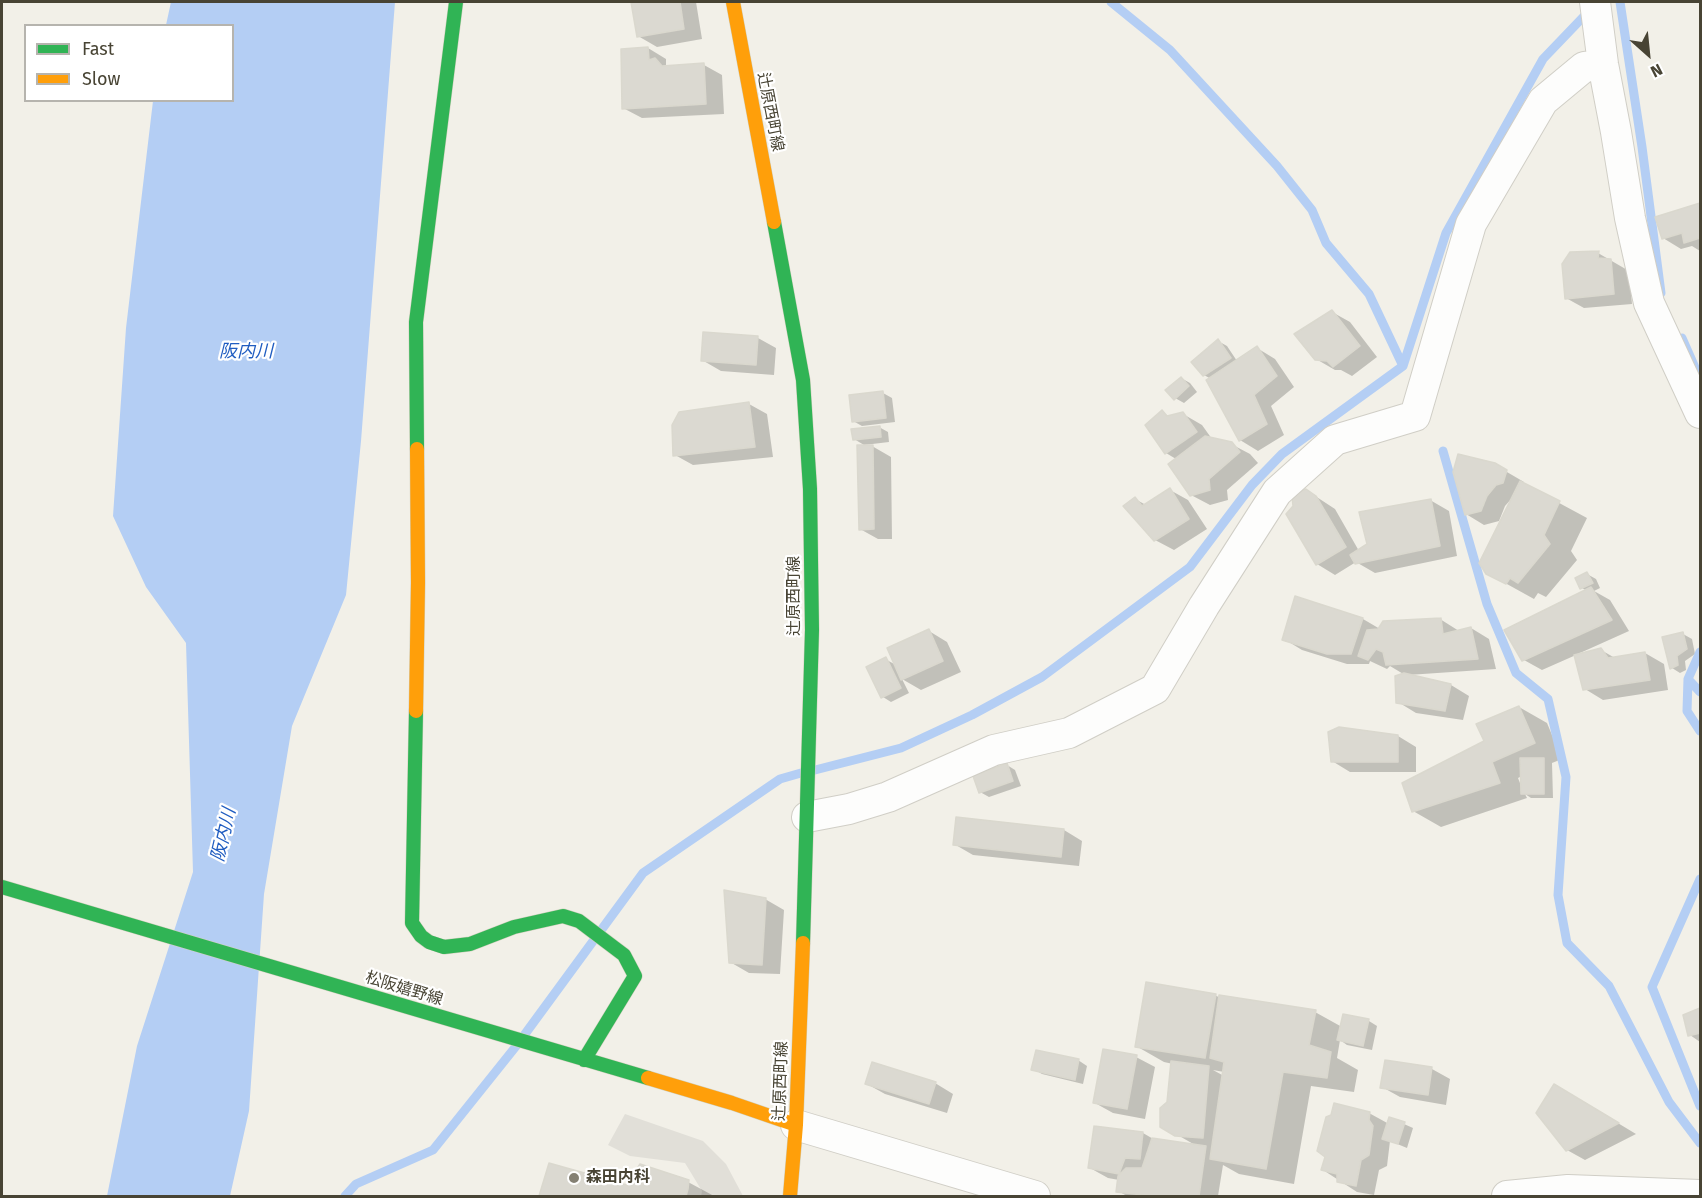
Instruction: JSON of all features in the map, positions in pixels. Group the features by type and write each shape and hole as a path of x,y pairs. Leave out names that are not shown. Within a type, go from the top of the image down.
{"main road":[{"path":"456,2 416,322 417,583 412,923 421,936 429,942 444,946 470,944 514,927 563,916 579,921 624,955 635,976 584,1060"},
{"name":"辻原西町線","path":"733,2 803,380 812,556 807,817 796,1125 790,1197"},
{"name":"松阪嬉野線","path":"2,887 732,1103 796,1125"}],"street":[{"path":"1595,2 1630,218 1649,303 1701,413"},
{"path":"807,817 849,809 888,797 994,750 1069,733 1155,689 1204,606 1277,492 1335,440 1415,416 1471,224 1543,101 1602,55"},
{"path":"796,1125 1035,1197"},
{"path":"1507,1197 1568,1191 1701,1195"}],"shaded area":[{"path":"625,1114 703,1141 726,1164 743,1196 701,1196 702,1191 685,1163 630,1156 608,1145"}],"water":[{"name":"阪内川","path":"171,2 395,2 361,441 346,595 292,726 264,894 249,1111 230,1196 107,1196 137,1046 193,872 186,643 146,587 113,516 126,328 153,102 234,102 234,24 166,24"}],"building":[{"path":"631,2 680,2 684,29 637,37"},
{"path":"648,47 649,60 655,58 662,66 704,63 706,104 622,109 621,49"},
{"path":"1700,203 1700,238 1684,243 1682,233 1662,239 1655,217"},
{"path":"1599,251 1598,258 1611,259 1614,294 1565,299 1562,264 1570,252"},
{"path":"1332,310 1360,346 1333,367 1327,361 1315,360 1294,334"},
{"path":"703,332 758,336 756,365 701,361"},
{"path":"1218,339 1231,358 1203,376 1191,362"},
{"path":"1257,346 1277,376 1254,395 1267,424 1239,441 1206,380"},
{"path":"1181,377 1189,386 1174,400 1165,390"},
{"path":"883,391 886,418 852,422 849,395"},
{"path":"749,402 755,447 673,456 672,425 679,412"},
{"path":"1162,410 1167,416 1183,412 1197,432 1165,454 1145,425"},
{"path":"880,426 881,437 853,440 851,429"},
{"path":"1205,436 1232,442 1240,452 1209,479 1210,490 1190,496 1168,464"},
{"path":"857,445 873,445 874,529 859,530"},
{"path":"1458,454 1495,463 1507,470 1503,483 1496,485 1487,496 1481,511 1465,515 1453,472"},
{"path":"1520,481 1560,501 1544,535 1550,544 1518,583 1510,578 1506,584 1486,574 1479,563"},
{"path":"1170,488 1189,519 1154,541 1123,506 1135,497 1142,506"},
{"path":"1306,489 1316,496 1346,547 1316,565 1286,514 1293,506 1292,496"},
{"path":"1431,499 1440,546 1355,564 1350,555 1367,544 1359,512"},
{"path":"1587,572 1593,583 1580,589 1575,578"},
{"path":"1591,587 1612,620 1522,661 1504,630"},
{"path":"1295,596 1363,618 1351,654 1327,654 1282,640"},
{"path":"1441,618 1443,634 1471,627 1478,659 1386,665 1383,652 1376,649 1368,660 1358,656 1367,630 1378,629 1383,621"},
{"path":"929,629 943,661 901,680 887,648"},
{"path":"1683,632 1687,649 1677,656 1678,665 1670,669 1662,637"},
{"path":"1601,648 1608,658 1645,652 1650,680 1583,690 1574,655"},
{"path":"886,657 901,688 881,698 866,667"},
{"path":"1404,673 1451,684 1445,711 1396,703 1395,676"},
{"path":"1519,706 1535,743 1492,762 1500,783 1412,812 1402,783 1484,741 1476,724"},
{"path":"1339,727 1398,735 1398,762 1331,762 1328,732"},
{"path":"1520,758 1544,758 1544,794 1521,794"},
{"path":"1007,763 1013,781 979,793 973,776"},
{"path":"956,817 1064,829 1061,857 953,845"},
{"path":"724,890 766,898 762,965 729,963"},
{"path":"1146,982 1216,994 1205,1058 1135,1047"},
{"path":"1219,995 1316,1010 1309,1045 1331,1052 1327,1078 1283,1072 1266,1169 1210,1159 1224,1062 1210,1058"},
{"path":"1700,1008 1700,1033 1688,1036 1683,1015"},
{"path":"1343,1014 1369,1019 1363,1046 1337,1040"},
{"path":"1103,1049 1137,1055 1127,1109 1093,1103"},
{"path":"1036,1050 1079,1059 1075,1080 1031,1070"},
{"path":"1385,1060 1432,1067 1428,1095 1380,1088"},
{"path":"1171,1061 1209,1066 1203,1138 1175,1136 1160,1127 1160,1108 1167,1102"},
{"path":"872,1062 936,1082 929,1104 865,1084"},
{"path":"1554,1084 1619,1123 1566,1151 1536,1113"},
{"path":"1334,1103 1370,1112 1369,1120 1373,1126 1369,1155 1361,1160 1356,1186 1337,1182 1337,1174 1321,1170 1325,1157 1317,1151 1326,1117 1331,1115"},
{"path":"1389,1117 1405,1122 1398,1144 1382,1139"},
{"path":"1094,1126 1143,1132 1140,1159 1125,1158 1119,1174 1088,1168"},
{"path":"1152,1138 1206,1146 1199,1196 1153,1196 1116,1192 1118,1176 1126,1168 1142,1168"},
{"name":"森田内科","path":"549,1163 627,1185 640,1164 689,1180 688,1189 686,1196 539,1196"}],"waterway":[{"path":"1111,2 1170,50 1277,166 1312,210 1326,243 1369,294 1403,366"},
{"path":"1620,2 1661,293"},
{"path":"815,770 901,748 972,715 1042,677 1190,567 1252,485 1282,454 1403,366 1446,233 1543,59 1589,11"},
{"path":"1682,338 1700,379"},
{"path":"1443,451 1487,604 1516,673 1548,699 1566,777 1558,895 1567,943 1609,986 1669,1102 1700,1143"},
{"path":"1700,652 1688,679 1700,692"},
{"path":"1688,679 1687,711 1700,731"},
{"path":"525,1034 643,873 780,779 801,773"},
{"path":"1700,879 1652,987 1700,1106"},
{"path":"345,1196 356,1184 433,1150 517,1045"}],"traffic: fast":[{"path":"417,449 416,322 456,2"},
{"path":"774,222 803,380 810,489 812,630 803,943"},
{"path":"416,711 412,923 421,936 429,942 444,947 470,944 514,927 563,916 579,921 624,955 635,976 584,1060"},
{"path":"2,887 648,1078"}],"traffic: slow":[{"path":"733,2 774,222"},
{"path":"416,711 417,449"},
{"path":"790,1196 796,1125 803,943"},
{"path":"648,1078 796,1125"}],"place":[{"name":"森田内科","path":"574,1178"}]}
